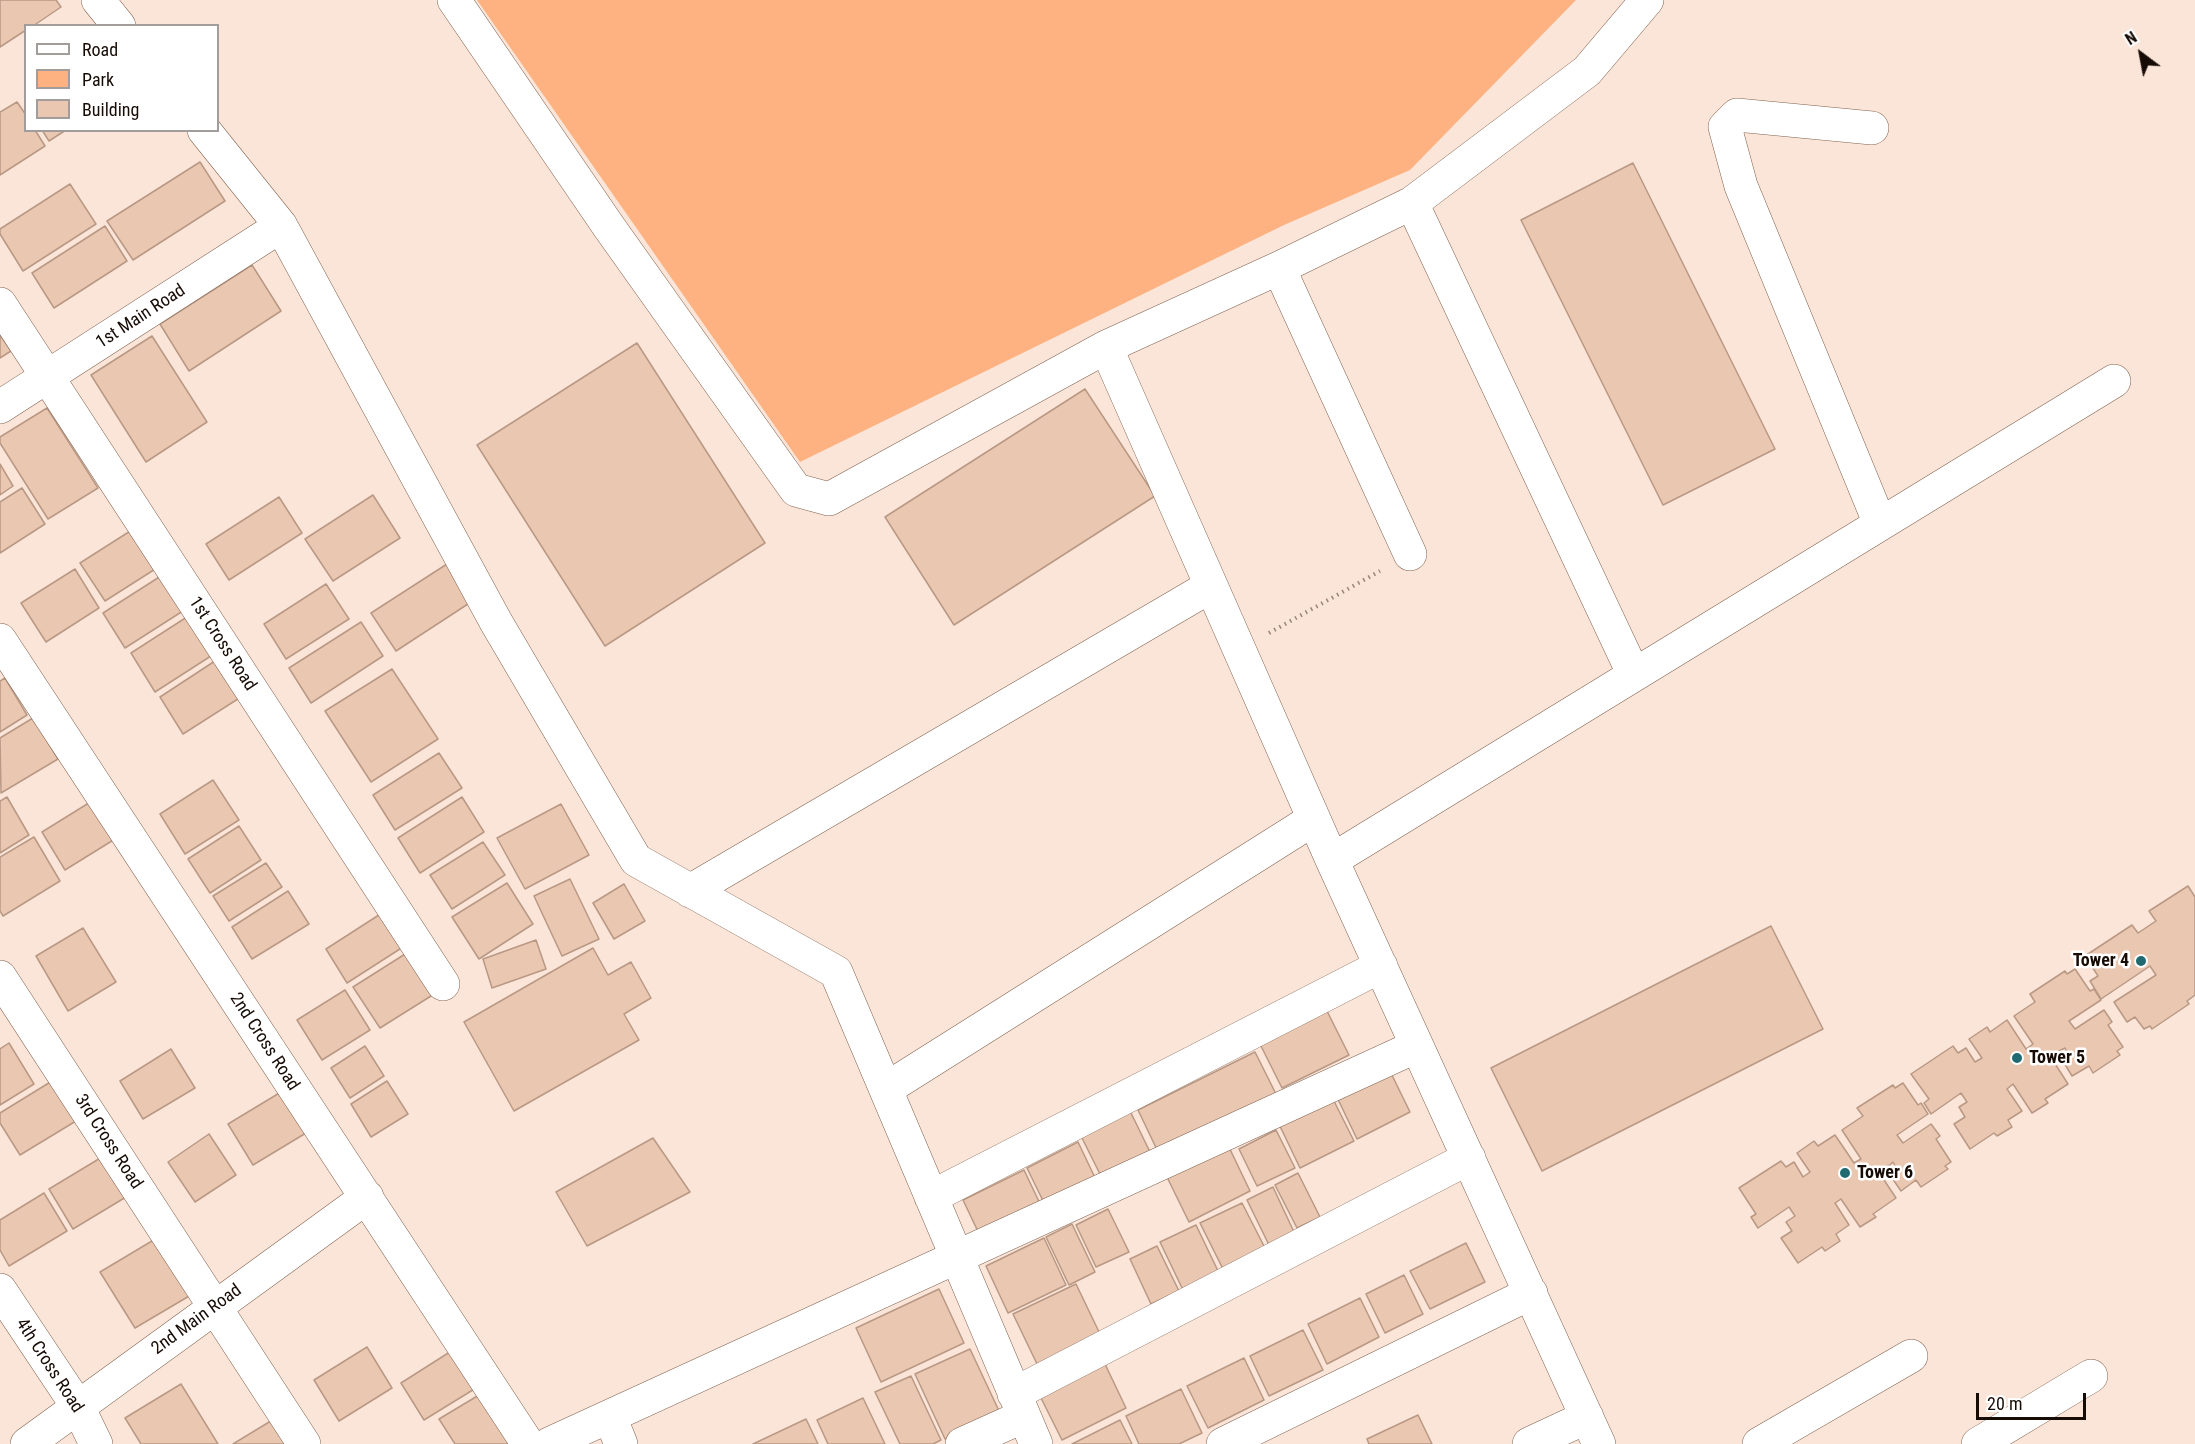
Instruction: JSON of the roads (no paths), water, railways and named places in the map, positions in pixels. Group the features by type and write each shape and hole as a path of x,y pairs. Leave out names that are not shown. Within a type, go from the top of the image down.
{"street":[{"path":"98,0 117,24"},
{"path":"454,0 609,227 796,490 829,499 1106,347 1412,203 1587,71 1647,0"},
{"path":"1872,128 1737,115 1725,127 1741,186 1880,524"},
{"path":"206,132 281,226 496,622 636,861 836,972 1025,1418"},
{"path":"1412,203 1634,675"},
{"name":"1st Main Road","path":"0,407 281,226"},
{"path":"1278,268 1410,554"},
{"name":"1st Cross Road","path":"0,304 443,984"},
{"path":"1106,347 1332,860 1593,1430 1528,1444"},
{"path":"1332,860 2114,381"},
{"path":"690,891 1211,586"},
{"name":"2nd Cross Road","path":"0,640 528,1444"},
{"path":"886,1089 1314,819"},
{"path":"931,1197 1381,966"},
{"name":"3rd Cross Road","path":"0,977 304,1444"},
{"path":"549,1444 615,1430 957,1259 1417,1046"},
{"path":"962,1444 1025,1418 1469,1158"},
{"name":"2nd Main Road","path":"27,1444 367,1197"},
{"name":"4th Cross Road","path":"0,1290 78,1407 96,1444"},
{"path":"1223,1444 1531,1293"},
{"path":"1759,1444 1911,1356"},
{"path":"1978,1444 2091,1376"}],"place":[{"name":"Tower 4","path":"2141,961"},
{"name":"Tower 5","path":"2017,1058"},
{"name":"Tower 6","path":"1845,1173"}]}
